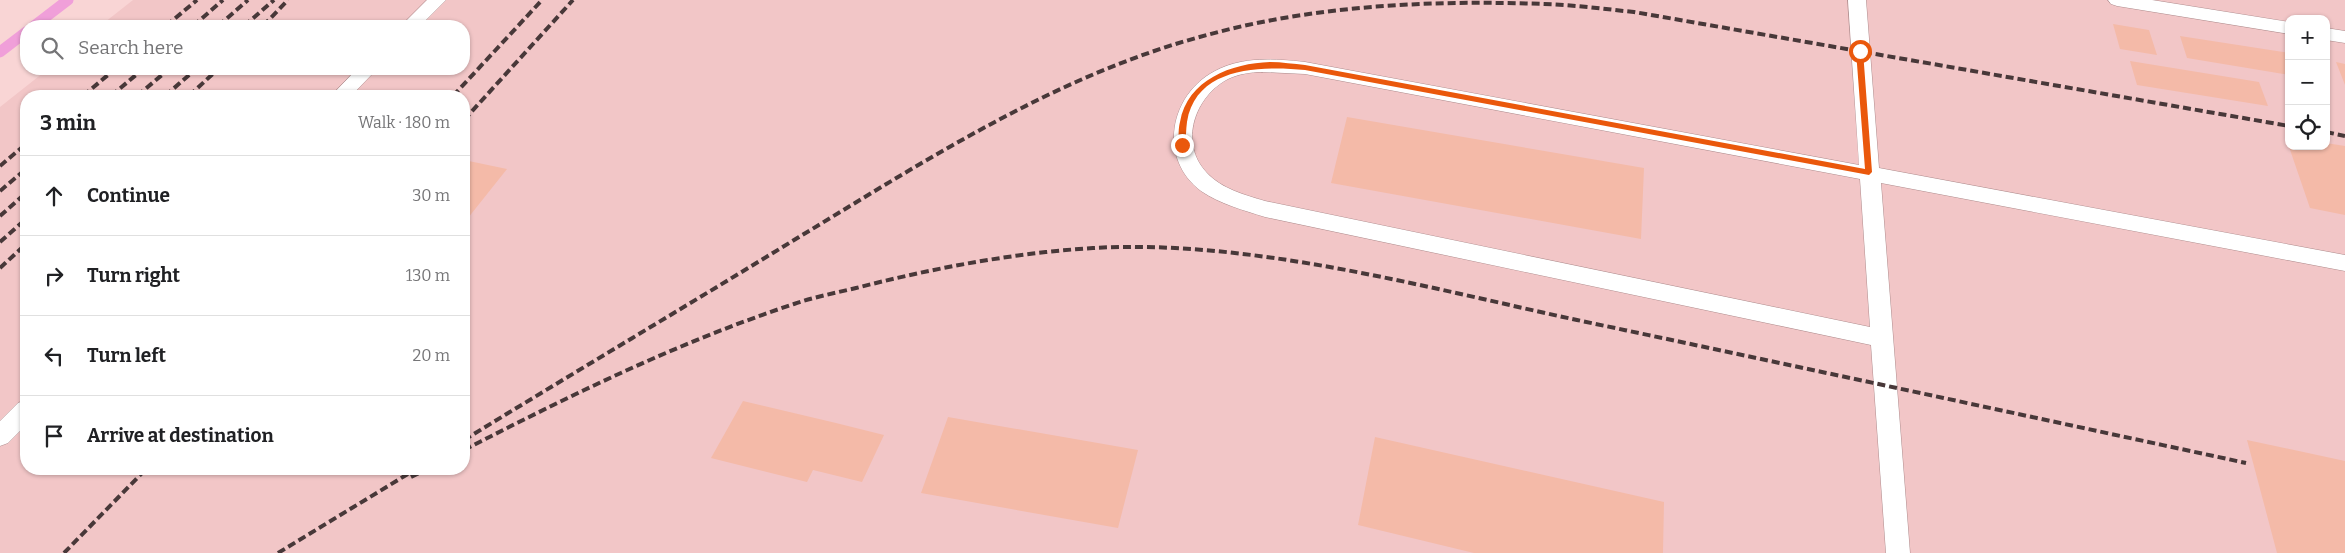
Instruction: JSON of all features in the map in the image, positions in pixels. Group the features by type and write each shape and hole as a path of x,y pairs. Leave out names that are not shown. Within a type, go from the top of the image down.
{"lane":[{"path":"416,20 437,0"},
{"path":"1857,0 1898,553"},
{"path":"2117,0 2285,27"},
{"path":"2330,35 2345,37"},
{"path":"1882,338 1265,210 1233,199 1212,188 1193,170 1182,145 1183,120 1192,99 1209,82 1236,69 1270,65 1305,68 1869,172 2345,263"},
{"path":"346,90 362,75"},
{"path":"0,436 20,416"}],"shaded area":[{"path":"133,0 2345,0 2345,553 0,553 0,107 20,91 20,475 470,475 470,90 21,90 40,75 470,75 470,20 108,20"}],"building":[{"path":"2113,24 2149,30 2157,55 2120,49"},
{"path":"2180,36 2285,52 2285,74 2187,58"},
{"path":"2130,61 2259,82 2268,106 2137,85"},
{"path":"2336,62 2345,64 2345,85"},
{"path":"1347,117 1644,168 1641,239 1331,183"},
{"path":"2330,144 2345,146 2345,215 2310,208 2290,150 2330,150"},
{"path":"470,161 507,169 470,215"},
{"path":"743,401 884,435 862,482 813,470 807,482 711,458"},
{"path":"948,417 1138,450 1118,528 921,493"},
{"path":"1375,437 1664,502 1663,553 1474,553 1358,525"},
{"path":"2247,440 2345,461 2345,553 2277,553"}],"waterway":[{"path":"42,20 68,0"},
{"path":"0,52 20,37"}],"railway":[{"path":"173,20 197,0"},
{"path":"200,20 223,0"},
{"path":"225,20 248,0"},
{"path":"251,20 274,0"},
{"path":"269,20 288,0"},
{"path":"459,90 542,0"},
{"path":"470,113 573,0"},
{"path":"470,436 896,178 996,121 1047,95 1099,72 1152,52 1207,35 1290,17 1332,11 1417,4 1502,3 1589,7 1634,12 2285,125"},
{"path":"90,90 108,75"},
{"path":"118,90 136,75"},
{"path":"144,90 162,75"},
{"path":"172,90 189,75"},
{"path":"195,90 212,75"},
{"path":"2330,133 2345,136"},
{"path":"0,166 20,149"},
{"path":"0,191 20,174"},
{"path":"0,216 20,198"},
{"path":"0,242 20,224"},
{"path":"470,447 545,409 667,352 751,319 809,299 974,262 1063,250 1153,247 1275,258 1398,280 2246,463"},
{"path":"0,268 20,250"},
{"path":"64,553 140,475"},
{"path":"278,553 406,475"},
{"path":"411,477 415,475"}],"route":[{"path":"1182,145 1183,120 1192,99 1209,82 1236,69 1270,65 1305,68 1869,172 1860,51"}]}
